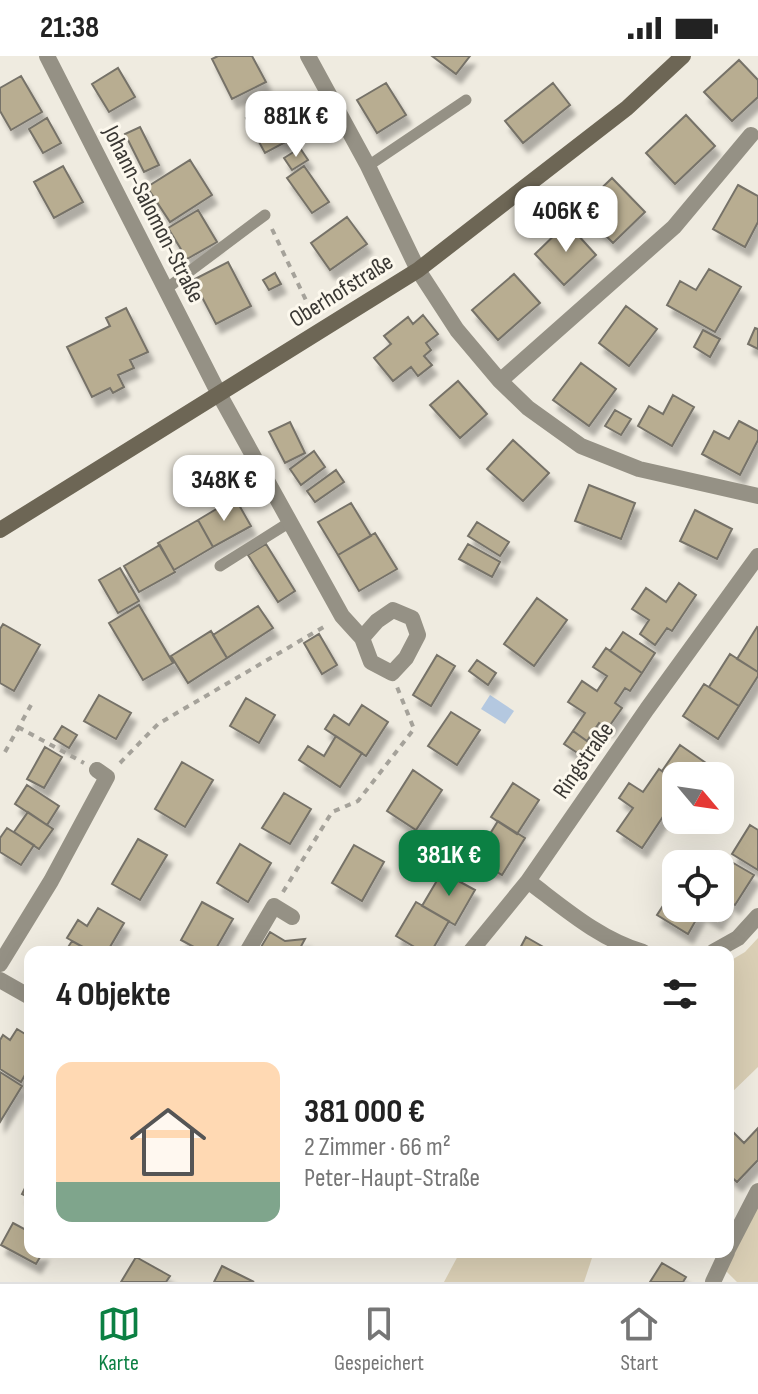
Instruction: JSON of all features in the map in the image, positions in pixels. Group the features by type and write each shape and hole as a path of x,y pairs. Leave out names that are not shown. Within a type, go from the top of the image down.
{"street":[{"name":"Johann-Salomon-Straße","path":"47,56 219,394 342,616 362,638"},
{"path":"308,56 368,166 418,270 457,330 500,381 528,408 581,446 639,469 758,496"},
{"name":"Oberhofstraße","path":"0,530 418,270 627,108 683,56"},
{"path":"500,381 674,227 751,135"},
{"name":"Ringstraße","path":"475,946 528,881 758,556"},
{"path":"393,610 412,618 418,635 406,658 392,673 371,662 362,638 377,621 393,610"},
{"path":"0,964 51,881 102,773"},
{"path":"528,881 578,920 624,946"},
{"path":"251,946 274,906 292,917"},
{"path":"724,946 738,938 758,916"},
{"path":"0,980 24,994"},
{"path":"734,1235 758,1191"},
{"path":"713,1282 724,1258"}],"lane":[{"path":"368,166 466,100"},
{"path":"166,289 265,215"},
{"path":"220,566 290,522"}],"path":[{"path":"265,215 321,331"},
{"path":"18,727 102,773 158,724 342,616"},
{"path":"274,906 332,812 358,801 414,729 392,673"},
{"path":"5,752 31,705"}],"shaded area":[{"path":"758,938 758,1067 734,1090 734,958"},
{"path":"758,1191 758,1282 737,1282 722,1267 726,1258 734,1258 734,1242"},
{"path":"457,1258 592,1258 584,1282 444,1282"}],"water":[{"path":"490,695 514,711 505,724 481,709"}],"building":[{"path":"218,56 252,56 266,82 232,99 212,59"},
{"path":"432,56 470,56 456,74"},
{"path":"739,60 758,80 758,97 732,121 704,92"},
{"path":"118,68 135,97 109,112 92,84"},
{"path":"21,76 42,112 11,130 0,111 0,88"},
{"path":"386,83 406,115 377,133 357,100"},
{"path":"553,83 570,105 523,143 505,121"},
{"path":"273,102 293,138 265,153 246,118"},
{"path":"686,115 715,146 675,184 646,153"},
{"path":"47,118 61,143 43,153 29,129"},
{"path":"140,127 159,165 144,172 125,134"},
{"path":"300,148 308,160 292,170 284,158"},
{"path":"190,160 212,195 170,222 147,187"},
{"path":"63,166 83,202 54,218 34,182"},
{"path":"304,166 329,202 312,213 287,178"},
{"path":"612,178 645,212 613,243 580,209"},
{"path":"738,185 758,196 758,222 745,247 713,229"},
{"path":"198,210 217,242 187,259 168,228"},
{"path":"347,217 367,244 330,270 311,243"},
{"path":"567,223 596,255 564,285 535,254"},
{"path":"228,262 251,306 216,324 193,280"},
{"path":"709,269 741,287 715,332 667,305 680,281 696,290"},
{"path":"275,273 281,284 269,290 263,280"},
{"path":"514,274 540,303 498,340 472,310"},
{"path":"626,306 657,329 629,366 599,343"},
{"path":"126,308 148,352 130,360 134,368 118,375 124,387 113,393 110,388 92,397 67,347 110,326 106,318"},
{"path":"423,315 438,334 426,343 431,350 424,356 432,365 418,376 411,367 393,381 374,358 391,344 384,336 408,317 413,324"},
{"path":"755,328 758,329 758,349 748,344"},
{"path":"703,330 720,339 710,357 694,347"},
{"path":"581,363 616,389 589,426 553,400"},
{"path":"458,381 487,414 460,438 430,405"},
{"path":"673,395 694,407 672,446 638,426 649,406 663,414"},
{"path":"615,410 631,419 621,435 605,426"},
{"path":"739,421 758,431 758,440 740,475 702,454 714,431 729,439"},
{"path":"290,422 305,453 285,463 269,432"},
{"path":"513,440 549,473 523,501 487,469"},
{"path":"314,451 325,467 301,485 290,469"},
{"path":"336,470 344,482 315,502 307,491"},
{"path":"589,485 635,503 621,539 575,521"},
{"path":"235,498 251,526 213,547 198,520"},
{"path":"351,503 371,536 338,555 318,522"},
{"path":"695,510 732,529 717,559 680,541"},
{"path":"198,520 213,547 174,570 158,543"},
{"path":"477,522 509,542 500,556 468,536"},
{"path":"375,533 397,569 359,591 338,555"},
{"path":"266,544 295,591 278,602 248,555"},
{"path":"468,544 500,562 492,577 459,559"},
{"path":"160,545 175,572 139,592 124,566"},
{"path":"120,568 139,601 118,613 99,580"},
{"path":"679,583 696,595 672,631 667,628 655,645 640,634 649,620 632,609 646,588 666,602"},
{"path":"537,598 567,620 534,666 504,644"},
{"path":"139,605 173,663 143,680 109,623"},
{"path":"258,606 273,628 227,658 213,635"},
{"path":"3,624 40,645 14,691 0,683 0,629"},
{"path":"758,628 758,672 737,659"},
{"path":"211,631 227,658 188,683 171,656"},
{"path":"623,632 655,653 642,673 610,651"},
{"path":"319,634 337,665 322,674 304,643"},
{"path":"606,648 642,673 630,691 625,688 615,703 622,708 608,728 599,723 587,741 573,731 585,713 568,702 582,681 597,691 607,676 593,667"},
{"path":"730,654 758,672 739,706 709,687"},
{"path":"437,655 455,666 431,706 413,695"},
{"path":"477,660 496,673 488,685 469,671"},
{"path":"704,684 739,706 718,739 683,716"},
{"path":"99,695 131,713 116,739 84,721"},
{"path":"246,698 275,715 259,743 230,726"},
{"path":"362,705 388,722 366,756 325,729 334,715 349,725"},
{"path":"451,712 480,730 457,765 428,746"},
{"path":"62,726 77,735 69,748 54,739"},
{"path":"573,731 591,744 582,756 564,744"},
{"path":"336,736 362,753 340,787 299,760 308,746 324,756"},
{"path":"680,745 705,762 668,762"},
{"path":"45,747 62,757 44,788 27,779"},
{"path":"182,762 213,780 185,827 155,809"},
{"path":"659,769 662,771 662,818 642,848 617,831 633,808 619,798 629,783 643,792"},
{"path":"413,770 442,790 416,830 387,811"},
{"path":"513,783 539,800 517,834 491,817"},
{"path":"27,785 59,806 47,825 15,804"},
{"path":"284,793 311,809 290,844 262,828"},
{"path":"28,812 53,829 39,849 14,832"},
{"path":"498,821 525,838 502,875 475,858"},
{"path":"750,825 758,830 758,870 734,855"},
{"path":"7,828 34,845 21,865 0,852 0,838"},
{"path":"138,839 167,855 140,900 112,884"},
{"path":"240,844 271,863 248,902 217,883"},
{"path":"354,845 384,862 362,901 332,883"},
{"path":"734,863 754,875 734,904"},
{"path":"442,872 475,890 455,925 422,906"},
{"path":"202,902 233,919 217,946 192,946 181,940"},
{"path":"416,902 449,921 434,946 413,946 396,936"},
{"path":"98,908 124,923 111,946 81,946 67,938 78,920 87,926"},
{"path":"668,922 695,922 688,934"},
{"path":"270,932 285,941 305,939 301,946 262,946"},
{"path":"526,937 542,946 521,946"},
{"path":"17,1029 24,1033 24,1077 21,1082 0,1069 0,1040 3,1035 10,1040"},
{"path":"0,1072 22,1086 0,1122"},
{"path":"758,1128 758,1160 737,1182 734,1179 734,1133 744,1143"},
{"path":"13,1223 24,1229 24,1257 1,1245"},
{"path":"25,1258 40,1258 36,1264"},
{"path":"135,1258 170,1276 166,1282 121,1282"},
{"path":"662,1263 686,1277 683,1282 650,1282"},
{"path":"222,1266 254,1282 214,1282"}]}
